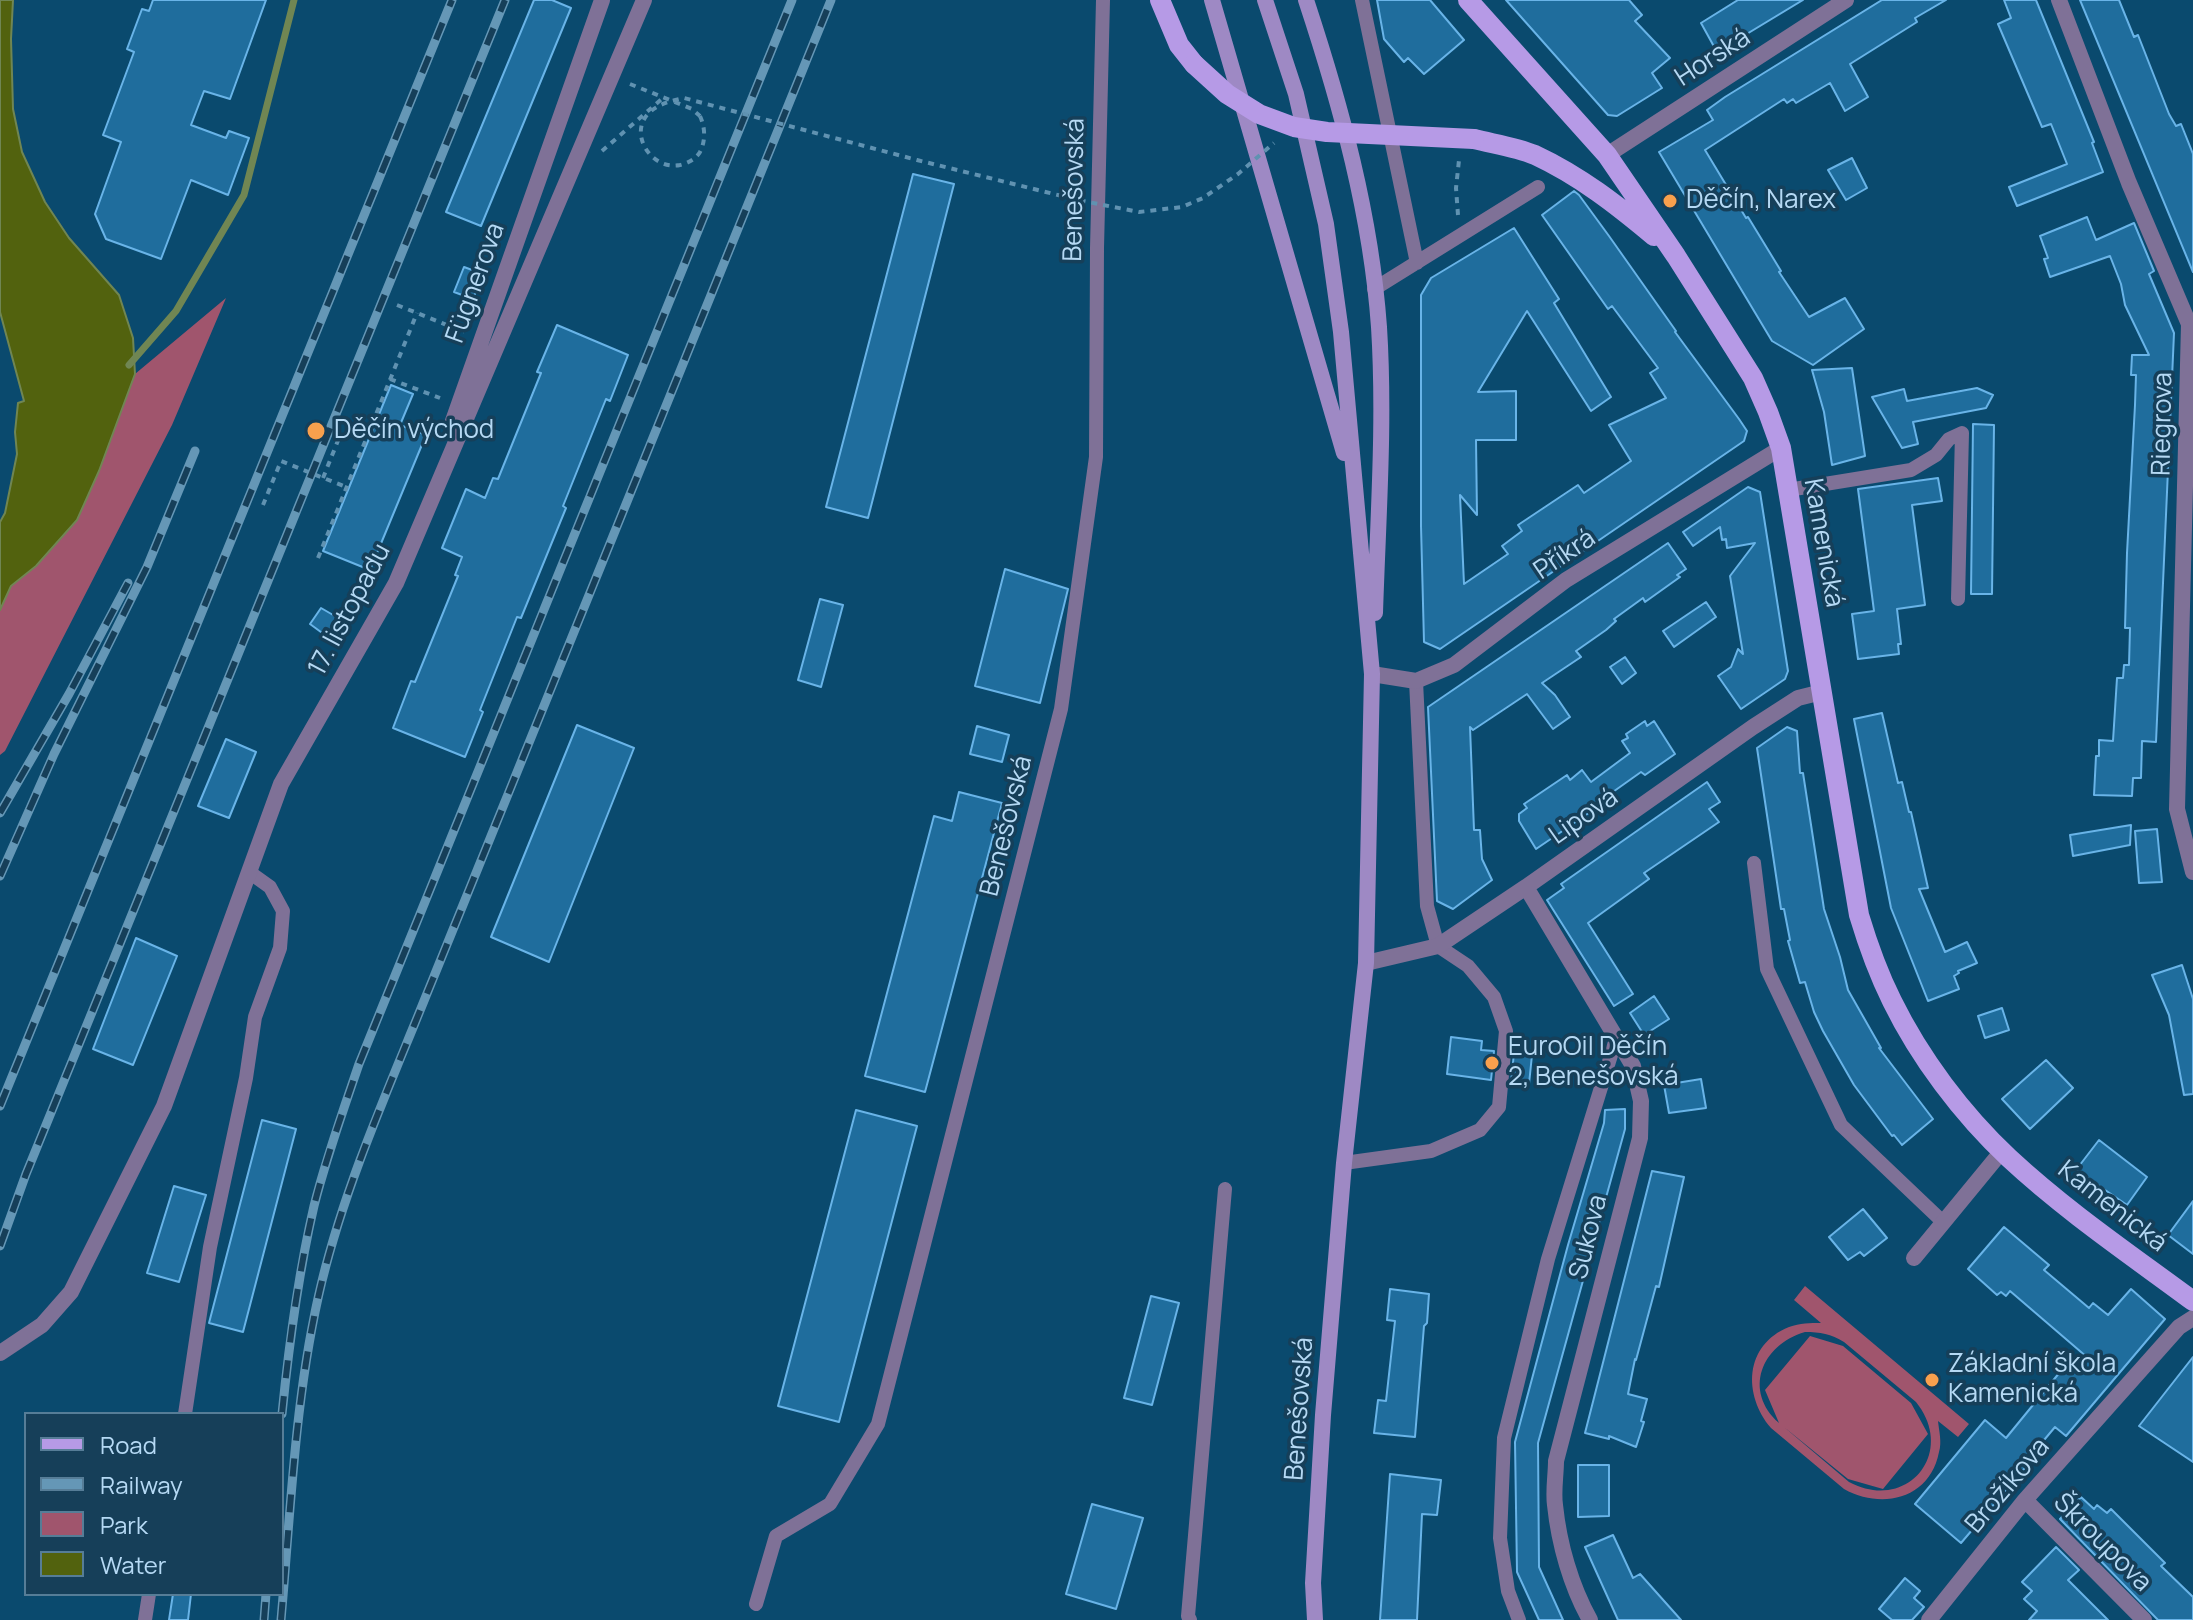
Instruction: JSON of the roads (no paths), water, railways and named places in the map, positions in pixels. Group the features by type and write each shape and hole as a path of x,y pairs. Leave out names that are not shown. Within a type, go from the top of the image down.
{"main road":[{"path":"1160,0 1179,45 1194,64 1227,94 1259,114 1294,127 1327,132 1474,139 1532,154 1572,174 1609,198 1676,256"},
{"name":"Benešovská","path":"1212,0 1354,485"},
{"name":"Benešovská","path":"1265,0 1296,94 1326,224 1341,332 1372,674 1366,963 1344,1163 1323,1415 1313,1583 1315,1620"},
{"path":"1306,0 1329,68 1353,159 1379,327 1381,439 1372,674"},
{"name":"Kamenická","path":"1468,0 1607,155 1676,256 1753,378 1768,412 1781,448 1856,901 1872,957 1892,1002 1924,1057 1963,1108 2002,1151 2059,1201 2193,1301"}],"street":[{"name":"Fügnerova","path":"396,583 602,0"},
{"name":"17. listopadu","path":"0,1353 42,1325 71,1292 164,1106 281,784 396,583 644,0"},
{"name":"Horská","path":"1607,155 1846,0"},
{"name":"Riegrova","path":"2059,0 2129,183 2189,324 2177,809 2193,872"},
{"name":"Příkrá","path":"1416,681 1454,665 1566,580 1781,448"},
{"path":"1372,674 1416,681"},
{"name":"Lipová","path":"1366,963 1438,946 1753,727 1798,698 1822,692"},
{"name":"Sukova","path":"1526,887 1633,1066 1641,1101 1640,1138 1556,1461 1554,1503 1562,1548 1590,1620"},
{"path":"1914,1258 2002,1151"},
{"name":"Brožíkova","path":"1929,1620 2025,1500 2179,1327 2193,1318"},
{"name":"Škroupova","path":"2025,1500 2144,1620"}],"lane":[{"name":"Benešovská","path":"756,1604 776,1536 830,1504 878,1424 1061,709 1096,457 1103,0"},
{"path":"1362,0 1417,263"},
{"path":"1374,289 1538,187"},
{"path":"1788,490 1911,470 1936,455 1949,439 1962,433 1958,599"},
{"path":"1344,1163 1431,1151 1480,1130 1499,1107 1506,1031 1494,997 1468,966 1438,946 1427,906 1416,681"},
{"path":"1754,863 1767,969 1841,1125 1943,1222"},
{"path":"185,1412 210,1247 246,1078 255,1017 280,948 283,911 270,887 249,872"},
{"path":"1519,1620 1508,1591 1500,1538 1504,1438 1548,1259 1616,1039"},
{"path":"1190,1620 1189,1600 1225,1189"},
{"path":"145,1620 149,1596"}],"water":[{"path":"0,0 13,0 13,109 22,152 45,202 69,238 119,295 133,338 135,374 77,520 36,566 11,586 0,610 0,522 5,513 17,454 15,432 18,403 24,401 0,312"}],"waterway":[{"path":"129,365 176,311 244,195 294,0"}],"railway":[{"path":"0,1106 452,0"},
{"path":"0,1246 26,1174 505,0"},
{"path":"282,1412 303,1258 314,1206 359,1064 792,0"},
{"path":"284,1584 295,1450 313,1323 331,1248 352,1183 831,0"},
{"path":"0,876 54,754 147,567 195,451"},
{"path":"0,813 69,694 128,583"},
{"path":"264,1620 266,1596"},
{"path":"281,1620 283,1596"}],"place":[{"name":"Děčín, Narex","path":"1670,201"},
{"name":"Děčín východ","path":"316,431"},
{"name":"EuroOil Děčín 2, Benešovská","path":"1492,1063"},
{"name":"Základní škola Kamenická","path":"1932,1380"}]}
